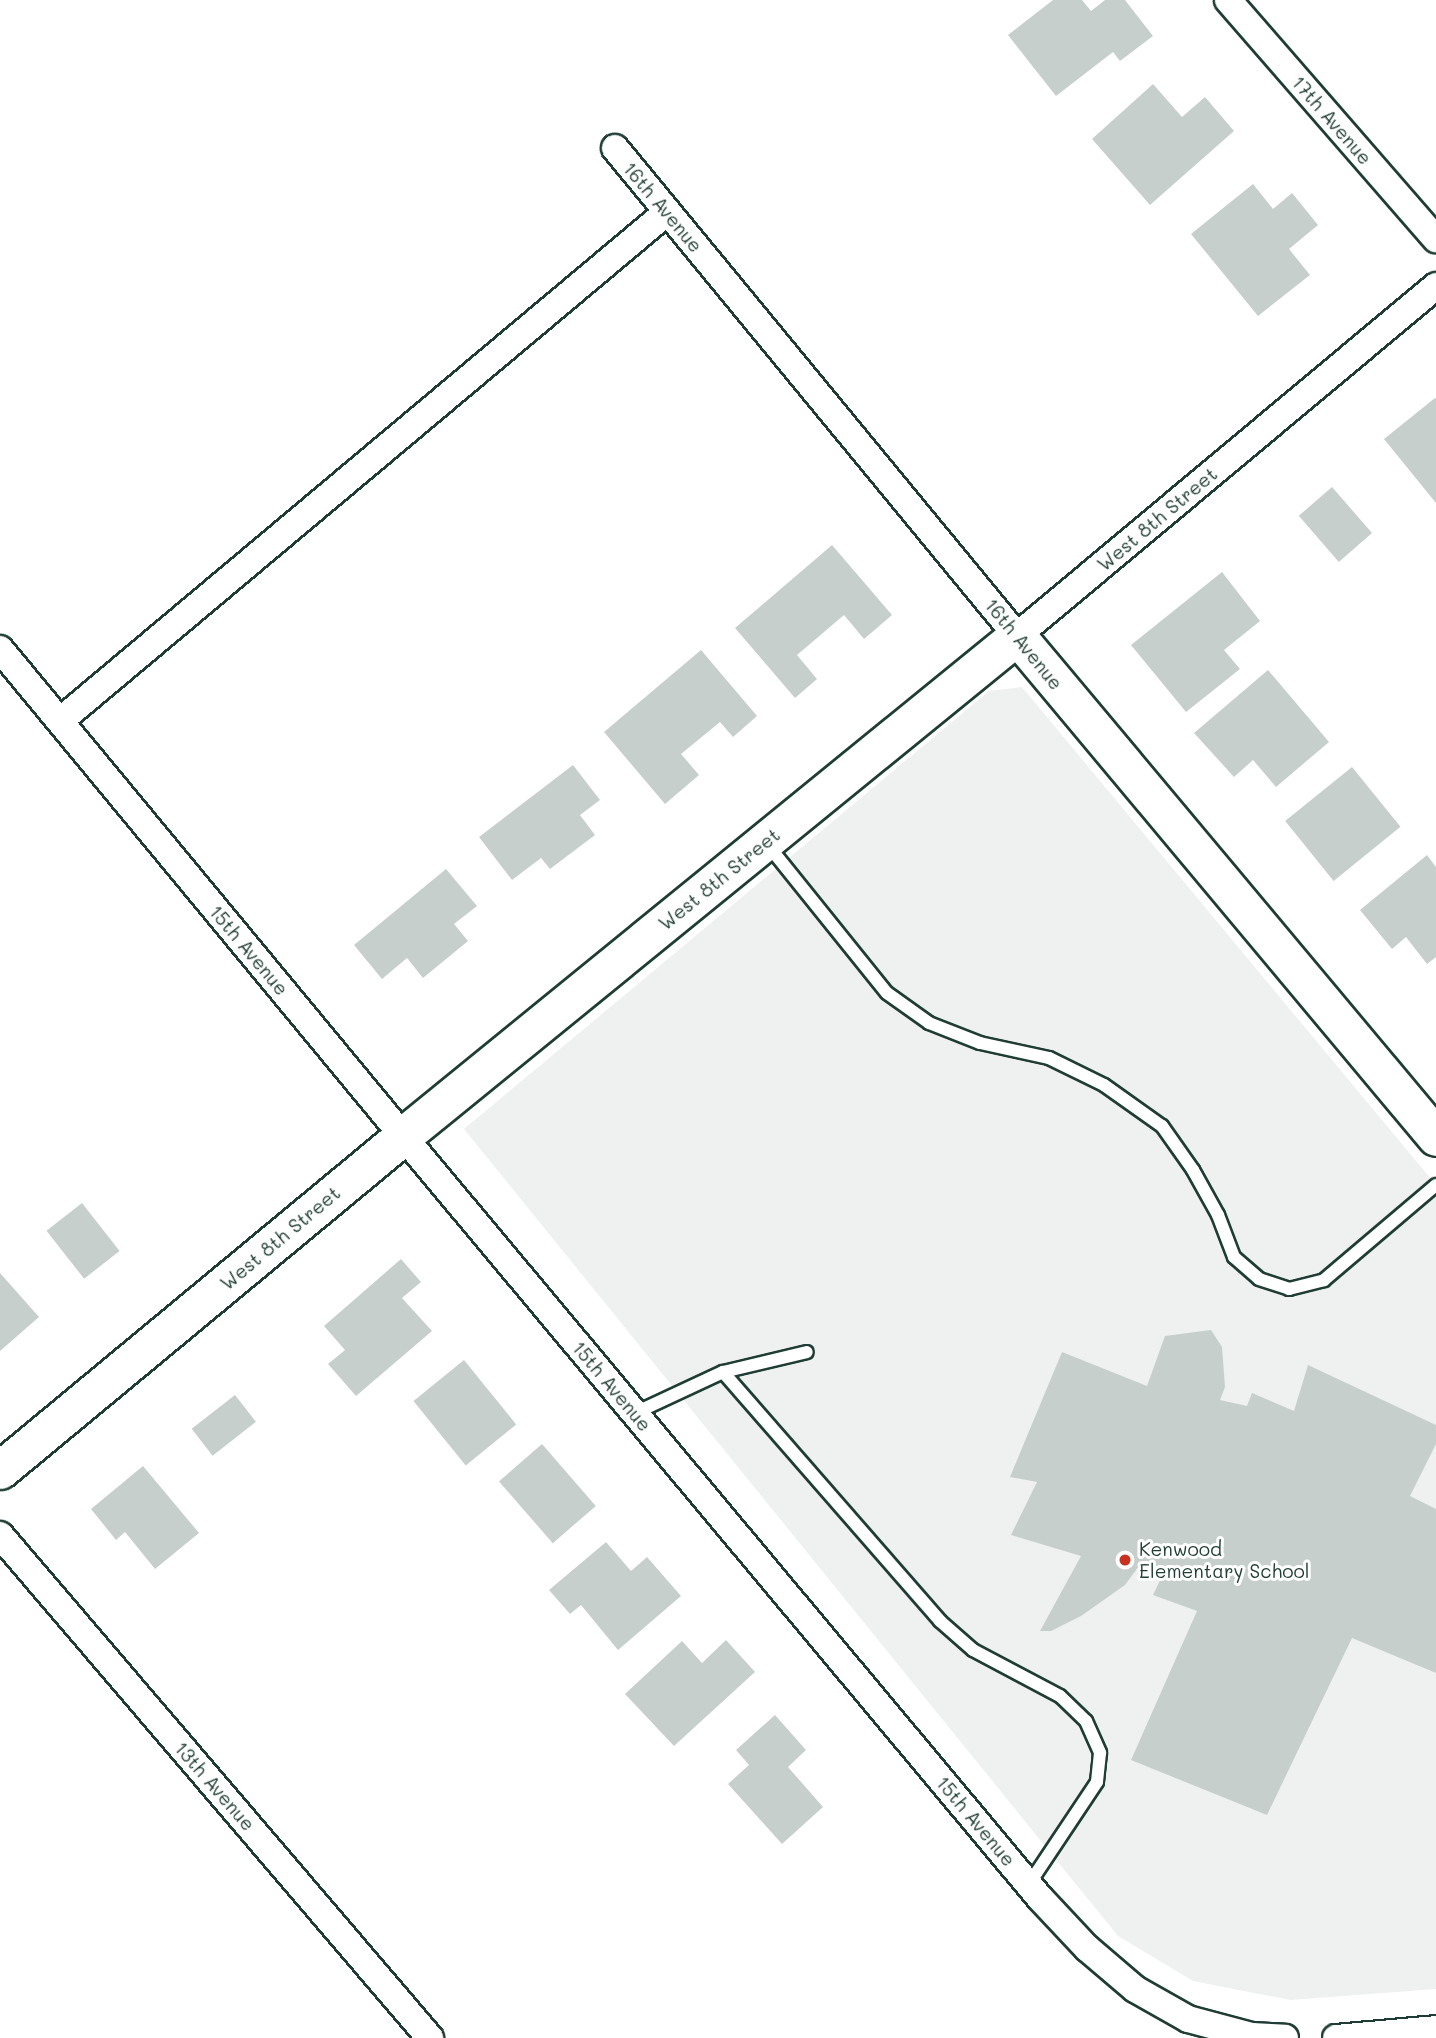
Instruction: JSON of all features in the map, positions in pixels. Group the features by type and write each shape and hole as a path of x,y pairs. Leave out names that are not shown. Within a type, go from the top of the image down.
{"street":[{"name":"17th Avenue","path":"1228,0 1436,239"},
{"name":"16th Avenue","path":"615,148 1017,636 1436,1137"},
{"path":"60,722 667,212"},
{"name":"West 8th Street","path":"0,1470 403,1136 1017,636 1436,286"},
{"name":"15th Avenue","path":"0,649 403,1136 1029,1884 1087,1948 1135,1989 1188,2019 1252,2036 1285,2038"},
{"name":"13th Avenue","path":"0,1535 430,2038"},
{"path":"1336,2038 1436,2029"}],"lane":[{"path":"764,841 887,993 929,1023 979,1043 1049,1058 1104,1086 1162,1126 1193,1170 1219,1215 1234,1256 1259,1279 1289,1289 1324,1280 1436,1185"},
{"path":"635,1413 723,1372 807,1352"},
{"path":"723,1372 940,1620 973,1650 1060,1696 1086,1721 1100,1753 1097,1782 1029,1884"}],"shaded area":[{"name":"Kenwood Elementary School","path":"1022,687 1436,1185 1436,1989 1290,2000 1193,1981 1118,1936 464,1129 989,691"}],"building":[{"path":"1053,0 1082,0 1091,11 1105,0 1125,0 1153,36 1120,61 1113,52 1056,96 1008,35"},
{"path":"1153,84 1182,117 1205,97 1234,131 1150,205 1092,139"},
{"path":"1253,184 1273,209 1292,193 1318,225 1289,249 1310,275 1258,316 1191,234"},
{"path":"1436,399 1436,503 1384,439"},
{"path":"1332,487 1372,533 1339,562 1299,516"},
{"path":"832,545 892,615 864,639 844,615 797,655 817,679 795,698 735,628"},
{"path":"1222,572 1260,621 1224,650 1240,669 1186,712 1131,645"},
{"path":"701,650 757,716 733,737 720,722 681,754 699,775 665,804 604,732"},
{"path":"1268,670 1329,742 1276,787 1253,760 1234,777 1194,733"},
{"path":"573,765 600,800 580,815 595,835 550,869 541,858 512,880 479,837"},
{"path":"1352,767 1400,827 1334,881 1285,821"},
{"path":"1427,855 1436,867 1436,957 1427,964 1406,937 1392,949 1360,910"},
{"path":"446,869 477,906 454,924 468,941 423,978 407,958 382,979 354,945"},
{"path":"82,1203 120,1251 84,1279 47,1231"},
{"path":"401,1259 421,1282 402,1298 432,1331 356,1396 328,1364 345,1350 324,1326"},
{"path":"0,1273 39,1317 0,1351"},
{"path":"1211,1330 1222,1347 1225,1387 1220,1400 1247,1406 1252,1393 1294,1411 1308,1365 1436,1425 1436,1444 1410,1496 1436,1509 1436,1673 1352,1638 1267,1815 1131,1760 1197,1611 1153,1595 1164,1572 1139,1566 1125,1585 1081,1616 1051,1631 1040,1631 1081,1556 1011,1535 1037,1482 1010,1477 1062,1352 1147,1386 1165,1336"},
{"path":"464,1360 516,1425 466,1465 413,1401"},
{"path":"235,1395 256,1422 213,1456 192,1429"},
{"path":"542,1444 596,1506 553,1543 499,1481"},
{"path":"143,1466 199,1533 155,1569 125,1532 116,1540 91,1509"},
{"path":"606,1542 631,1571 647,1557 681,1596 618,1650 581,1605 570,1614 549,1590"},
{"path":"726,1640 755,1672 674,1746 625,1694 682,1641 702,1663"},
{"path":"775,1715 806,1750 788,1767 823,1807 782,1844 728,1784 749,1765 736,1750"}],"place":[{"name":"Kenwood Elementary School","path":"1125,1560"}]}
